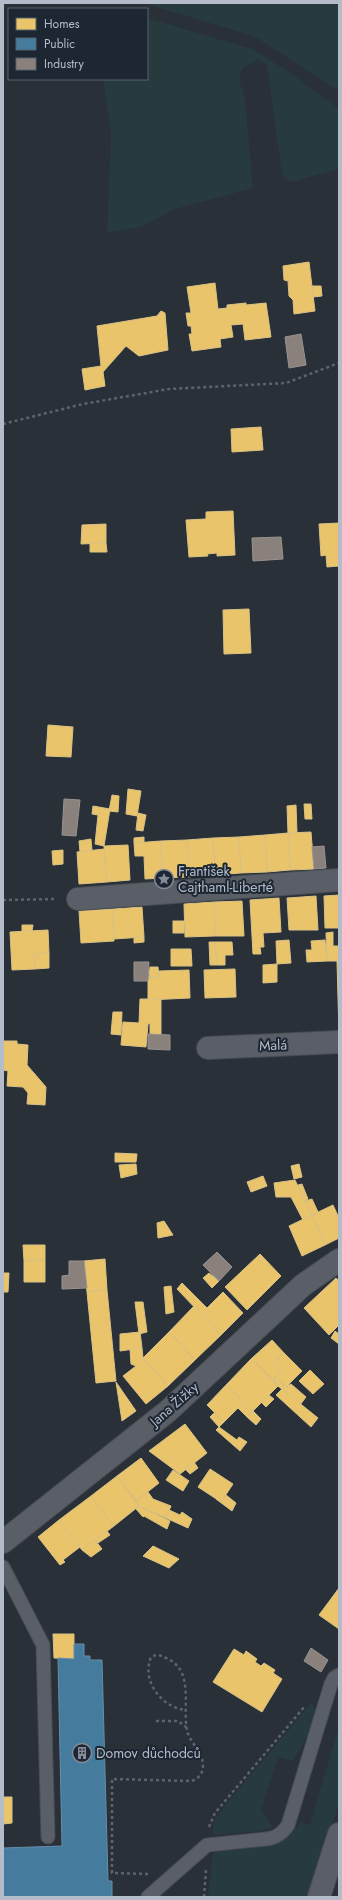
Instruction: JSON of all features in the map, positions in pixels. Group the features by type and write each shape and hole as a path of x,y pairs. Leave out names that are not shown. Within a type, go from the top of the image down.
{"street":[{"path":"78,899 339,880"},
{"name":"Malá","path":"208,1048 339,1042"},
{"name":"Jana Žižky","path":"3,1542 168,1411 302,1285 339,1260"},
{"path":"319,1897 339,1834"}],"lane":[{"path":"3,1567 43,1645 48,1837"},
{"path":"148,1897 207,1845 274,1838 284,1832 288,1825 327,1702 331,1684 334,1678 339,1675"}],"path":[{"path":"3,424 83,404 169,389 286,383 339,363"},
{"path":"3,900 78,899"},
{"path":"172,1876 112,1873 112,1779 191,1781 198,1778 203,1768 202,1756 190,1739 187,1728 186,1690 184,1679 176,1663 160,1655 151,1657 150,1672 154,1689 158,1696 168,1704 186,1710"},
{"path":"204,1897 209,1826 214,1813 308,1704"},
{"path":"156,1721 178,1721 187,1728"}],"green space":[{"path":"142,3 339,3 339,91 254,36"},
{"path":"148,18 252,49 286,70 339,109 339,169 295,181 289,181 282,174 267,65 258,59 243,68 239,79 245,99 253,188 175,209 141,227 107,233 111,134 103,80 148,80"},
{"path":"311,1703 316,1708 319,1716 293,1761 278,1757 261,1810 273,1827 261,1831 213,1835 214,1821"},
{"path":"339,1725 339,1803 308,1897 208,1897 213,1853 238,1847 270,1845 280,1841 290,1834 300,1822 310,1825"}],"building: Homes":[{"path":"309,262 315,311 294,314 293,300 289,296 288,281 284,280 283,266"},
{"path":"215,283 218,309 227,308 227,305 266,303 271,337 245,340 243,324 231,325 233,337 220,339 221,347 192,351 189,334 192,334 191,326 188,326 186,313 191,313 187,287"},
{"path":"312,286 321,286 322,296 313,297"},
{"path":"161,311 165,313 168,350 139,356 126,346 103,372 105,386 85,390 82,369 101,366 97,326 157,316"},
{"path":"261,427 263,450 232,452 231,429"},
{"path":"233,511 235,555 217,556 217,553 207,554 208,556 189,557 186,520 206,519 206,512"},
{"path":"339,523 339,566 327,567 326,555 321,556 319,524"},
{"path":"106,524 106,543 81,544 82,525"},
{"path":"90,543 106,543 107,552 90,552"},
{"path":"249,609 251,653 224,654 223,610"},
{"path":"48,725 73,727 71,757 46,756"},
{"path":"128,789 141,791 137,816 126,814"},
{"path":"112,795 119,796 118,812 109,811"},
{"path":"304,804 311,804 312,819 305,819"},
{"path":"296,805 297,833 288,833 287,806"},
{"path":"93,806 110,809 104,846 95,844 98,815 92,814"},
{"path":"138,813 146,815 143,831 136,830"},
{"path":"311,832 314,869 290,870 288,833"},
{"path":"288,833 290,870 267,872 265,835"},
{"path":"265,835 267,872 241,873 239,837"},
{"path":"144,837 144,842 134,843 134,838"},
{"path":"239,837 241,873 215,875 213,838"},
{"path":"213,838 215,875 188,877 187,840"},
{"path":"91,839 92,850 80,852 79,841"},
{"path":"187,840 188,877 162,878 161,841"},
{"path":"161,841 162,878 145,879 144,856 135,856 134,843"},
{"path":"128,845 130,880 107,882 104,846"},
{"path":"104,849 107,882 79,884 77,852"},
{"path":"63,850 63,864 53,865 52,851"},
{"path":"339,895 339,928 325,928 324,896"},
{"path":"316,896 318,930 289,930 287,898"},
{"path":"279,898 281,932 263,933 264,947 260,947 261,954 253,954 250,900"},
{"path":"242,901 244,936 215,936 214,902"},
{"path":"214,902 215,936 185,937 184,904"},
{"path":"142,907 144,937 114,939 112,909"},
{"path":"112,909 114,941 81,943 79,911"},
{"path":"173,921 184,921 184,933 173,933"},
{"path":"22,925 33,925 32,931 22,932"},
{"path":"48,930 49,953 34,954 35,969 12,970 10,932"},
{"path":"333,932 333,946 339,946 339,961 327,961 326,933"},
{"path":"134,937 144,937 144,942 134,943"},
{"path":"289,940 291,963 277,964 276,941"},
{"path":"325,940 327,961 307,962 306,950 312,950 311,941"},
{"path":"209,942 215,942 217,965 210,965"},
{"path":"215,942 232,942 233,955 225,955 225,965 217,965"},
{"path":"171,949 191,949 192,966 171,966"},
{"path":"49,953 49,968 35,969 34,954"},
{"path":"337,961 339,961 339,1034"},
{"path":"277,964 277,982 263,983 263,965"},
{"path":"150,967 158,967 159,977 149,977"},
{"path":"235,969 236,997 205,998 204,970"},
{"path":"189,970 190,998 148,1000 148,977 159,977 159,971"},
{"path":"140,999 161,999 161,1035 150,1034 150,1023 148,1024 146,1047 121,1045 123,1022 139,1023"},
{"path":"113,1012 122,1012 121,1035 111,1034"},
{"path":"3,1041 17,1041 17,1044 28,1045 27,1065 46,1087 45,1105 27,1104 28,1093 23,1087 7,1086 8,1071 3,1070"},
{"path":"115,1153 137,1154 136,1162 115,1162"},
{"path":"136,1164 137,1174 121,1178 119,1165"},
{"path":"299,1164 302,1177 294,1179 291,1166"},
{"path":"263,1176 267,1186 251,1192 247,1182"},
{"path":"295,1180 312,1215 303,1220 291,1197 276,1197 274,1183"},
{"path":"302,1184 308,1199 305,1201 298,1185"},
{"path":"312,1199 318,1212 312,1215 305,1201"},
{"path":"333,1205 339,1218 339,1238 325,1245 312,1215"},
{"path":"312,1215 325,1245 302,1256 289,1226"},
{"path":"164,1221 173,1235 158,1238 157,1223"},
{"path":"23,1245 45,1245 45,1260 24,1261"},
{"path":"260,1254 281,1276 247,1310 225,1287"},
{"path":"105,1259 107,1290 87,1292 84,1261"},
{"path":"45,1260 45,1282 24,1282 24,1261"},
{"path":"3,1273 9,1273 8,1292 3,1292"},
{"path":"209,1273 219,1281 212,1288 203,1278"},
{"path":"336,1278 339,1281 339,1325 329,1335 304,1308"},
{"path":"182,1283 207,1308 223,1292 243,1313 221,1335 177,1289"},
{"path":"171,1286 174,1312 166,1314 164,1287"},
{"path":"107,1290 116,1381 96,1383 87,1292"},
{"path":"135,1302 143,1302 147,1332 139,1334"},
{"path":"194,1306 221,1335 195,1360 169,1332"},
{"path":"335,1331 339,1334 339,1344 331,1338"},
{"path":"140,1332 142,1348 120,1351 120,1334"},
{"path":"169,1332 195,1360 168,1386 143,1358"},
{"path":"272,1340 284,1353 273,1363 282,1372 273,1380 251,1359"},
{"path":"142,1348 143,1358 168,1386 146,1404 123,1376 136,1366 131,1364 130,1349"},
{"path":"284,1353 302,1371 286,1387 276,1378 282,1372 273,1363"},
{"path":"251,1359 278,1386 253,1411 226,1385"},
{"path":"310,1370 324,1384 313,1394 299,1381"},
{"path":"276,1378 281,1383 278,1386 273,1380"},
{"path":"116,1382 136,1411 122,1421"},
{"path":"281,1383 286,1387 291,1384 306,1397 300,1405 278,1386"},
{"path":"226,1385 244,1402 224,1422 207,1405"},
{"path":"282,1389 318,1418 311,1427 276,1395"},
{"path":"269,1395 274,1399 266,1407 261,1402"},
{"path":"244,1402 253,1411 247,1417 238,1408"},
{"path":"253,1411 261,1419 256,1425 247,1417"},
{"path":"214,1413 224,1422 219,1427 210,1417"},
{"path":"185,1424 207,1453 180,1474 149,1451"},
{"path":"219,1427 237,1440 239,1437 247,1442 240,1451 216,1430"},
{"path":"141,1458 159,1483 136,1501 117,1476"},
{"path":"194,1462 198,1468 190,1474 185,1469"},
{"path":"210,1469 233,1484 221,1502 198,1487"},
{"path":"173,1470 189,1481 183,1491 166,1480"},
{"path":"117,1476 139,1506 114,1526 91,1496"},
{"path":"148,1492 153,1499 171,1506 166,1518 139,1506 136,1501"},
{"path":"226,1495 236,1503 232,1511 216,1499 221,1502"},
{"path":"91,1496 114,1526 82,1550 59,1520"},
{"path":"139,1506 170,1521 167,1529 144,1516 143,1517 136,1509"},
{"path":"169,1510 180,1515 182,1512 192,1519 188,1528 166,1518"},
{"path":"59,1520 80,1547 63,1560 65,1562 60,1565 38,1537"},
{"path":"107,1531 110,1535 98,1543 95,1540"},
{"path":"95,1540 102,1549 91,1557 82,1550"},
{"path":"153,1546 179,1559 169,1568 143,1556"},
{"path":"339,1588 339,1629 319,1615"},
{"path":"53,1634 74,1634 74,1659 54,1658"},
{"path":"234,1649 244,1655 246,1651 257,1659 255,1662 261,1666 264,1663 275,1670 273,1673 282,1679 262,1712 213,1682"},
{"path":"3,1797 12,1797 12,1823 3,1824"}],"building: Public":[{"name":"Domov důchodců","path":"74,1644 84,1644 84,1656 90,1656 90,1660 102,1660 108,1881 112,1881 112,1897 3,1897 3,1848 62,1846 58,1658 74,1659"}],"building: Industry":[{"path":"301,334 306,365 289,368 285,337"},
{"path":"281,537 283,559 253,561 252,538"},
{"path":"64,799 80,800 76,836 62,835"},
{"path":"324,846 326,868 314,869 312,847"},
{"path":"134,962 149,962 148,981 134,981"},
{"path":"148,1034 170,1035 170,1050 148,1049"},
{"path":"217,1252 232,1267 219,1281 203,1265"},
{"path":"69,1261 84,1261 87,1288 62,1289 62,1276 69,1275"},
{"path":"311,1648 328,1660 321,1672 304,1661"}],"place":[{"name":"František Cajthaml-Liberté","path":"164,879"},
{"name":"Domov důchodců","path":"82,1753"}]}
